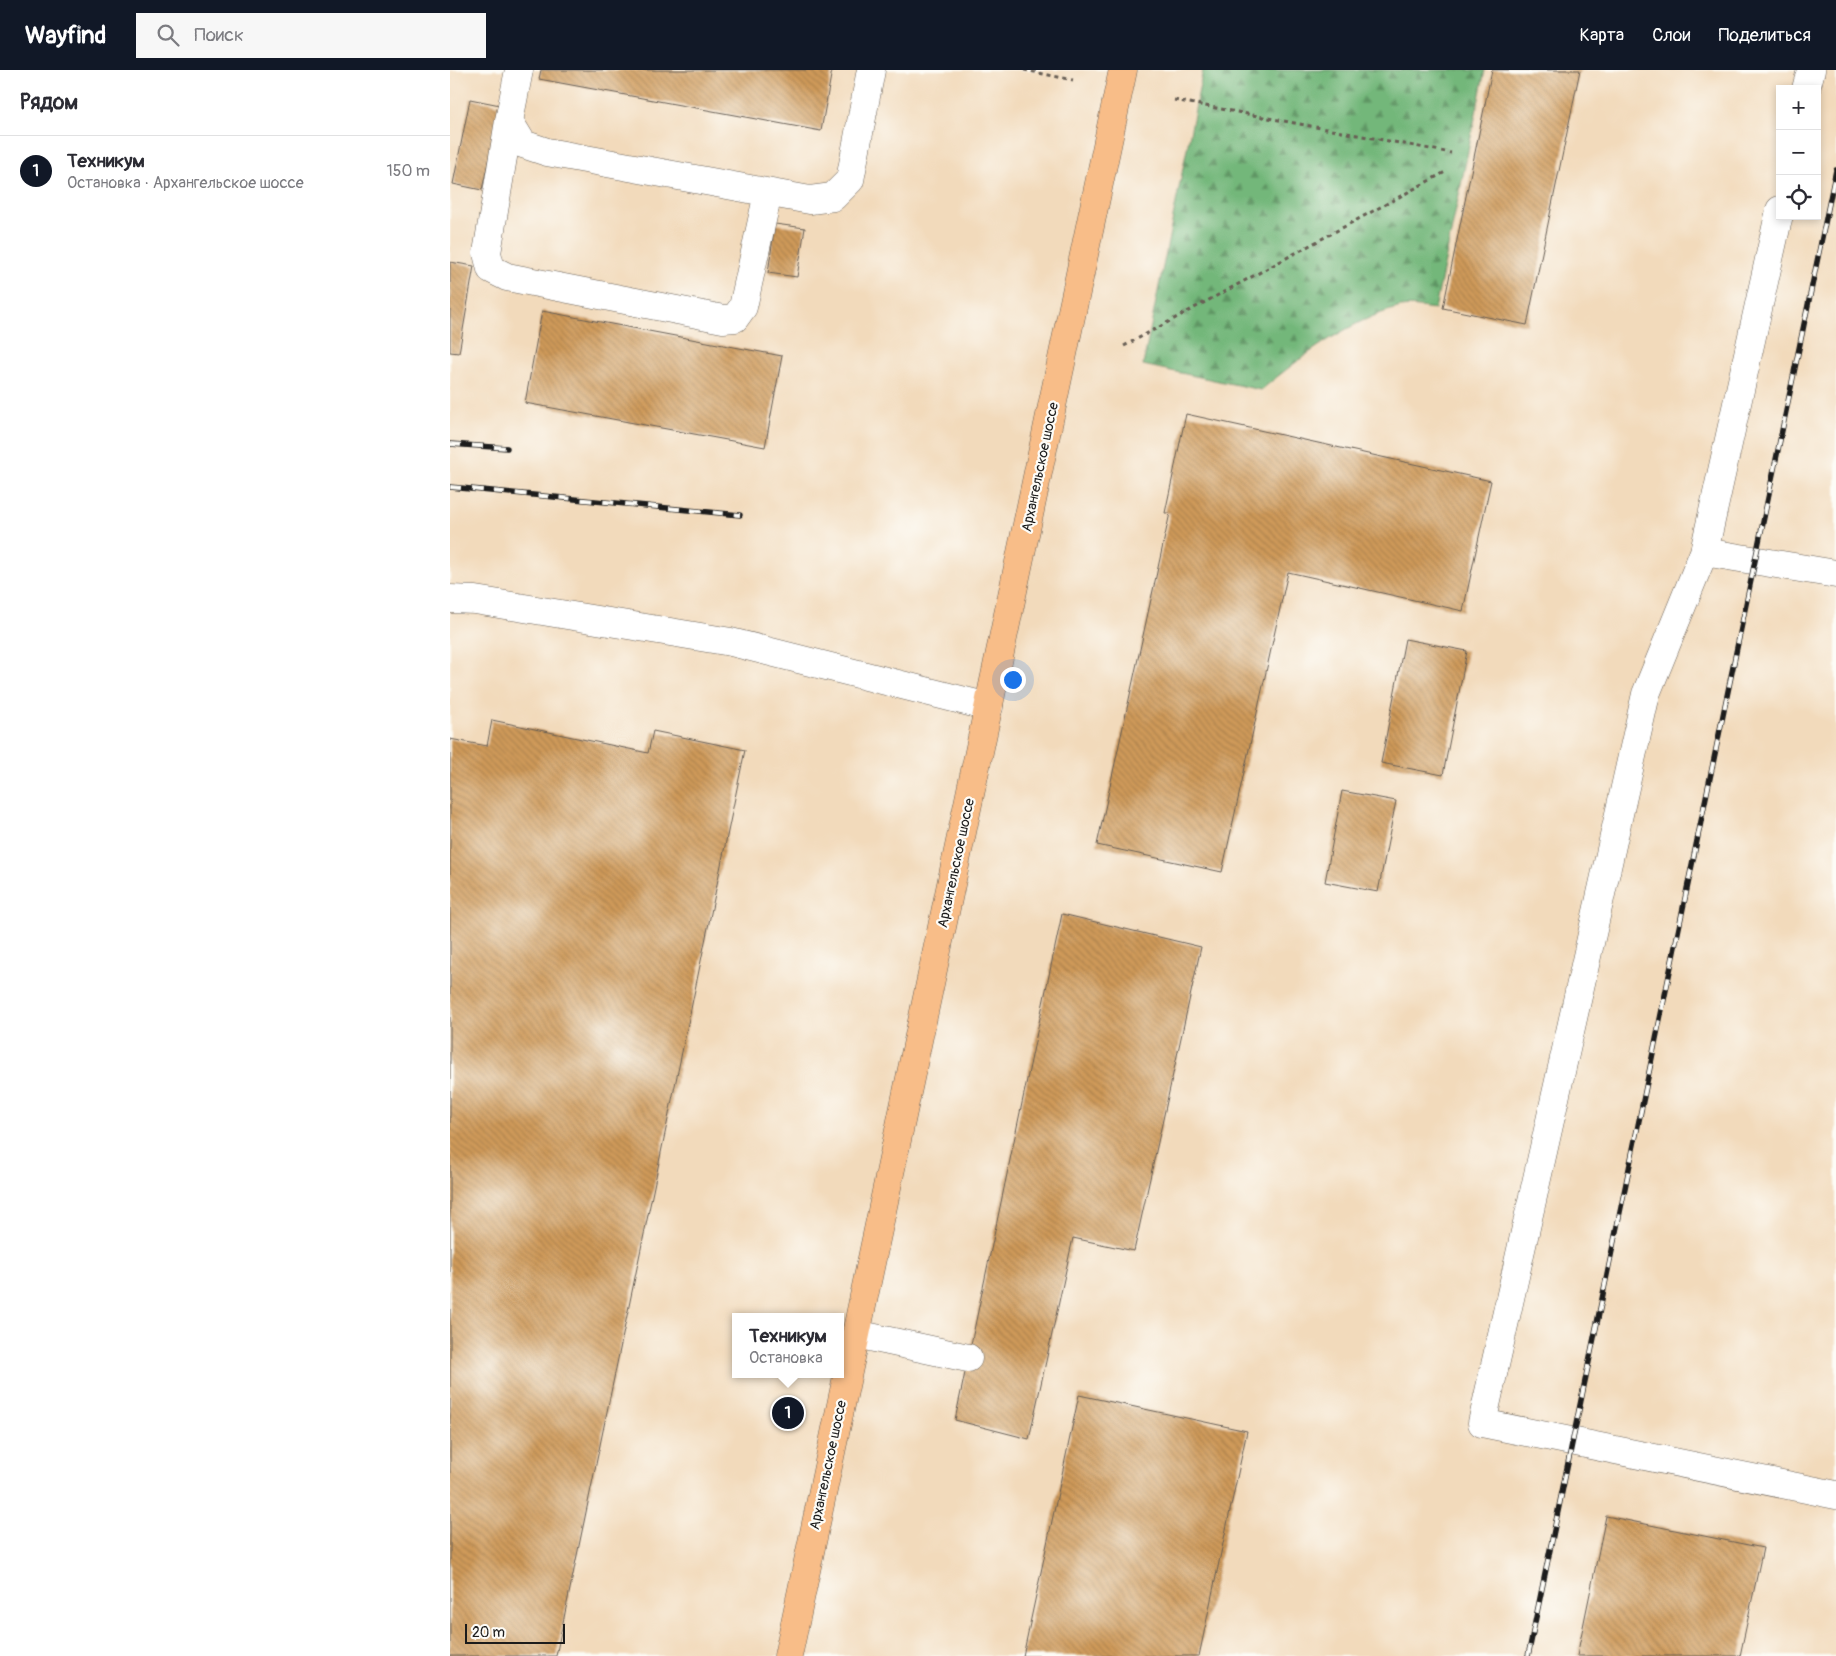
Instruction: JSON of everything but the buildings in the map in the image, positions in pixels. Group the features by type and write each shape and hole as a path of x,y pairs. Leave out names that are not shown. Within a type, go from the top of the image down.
{"main road":[{"name":"Архангельское шоссе","path":"788,1656 1123,70"}],"lane":[{"path":"519,70 487,253 491,269 507,277 723,319 735,318 743,307 768,193"},
{"path":"509,121 522,144 547,152 810,200 833,197 850,180 871,70"},
{"path":"1807,85 1811,70"},
{"path":"1778,220 1704,552 1646,694 1482,1423 1836,1494"},
{"path":"1704,552 1836,574"},
{"path":"450,599 475,600 731,642 989,707"},
{"path":"856,1334 968,1358"}],"path":[{"path":"1024,70 1073,80"},
{"path":"1174,100 1452,153"},
{"path":"1124,346 1447,171"}],"green space":[{"path":"1203,70 1485,70 1435,309 1414,306 1401,307 1363,321 1326,341 1261,390 1143,365"}],"railway":[{"path":"1528,1656 1836,170"},
{"path":"450,444 507,448"},
{"path":"450,487 740,515"}],"place":[{"name":"Техникум","path":"788,1413"}]}
